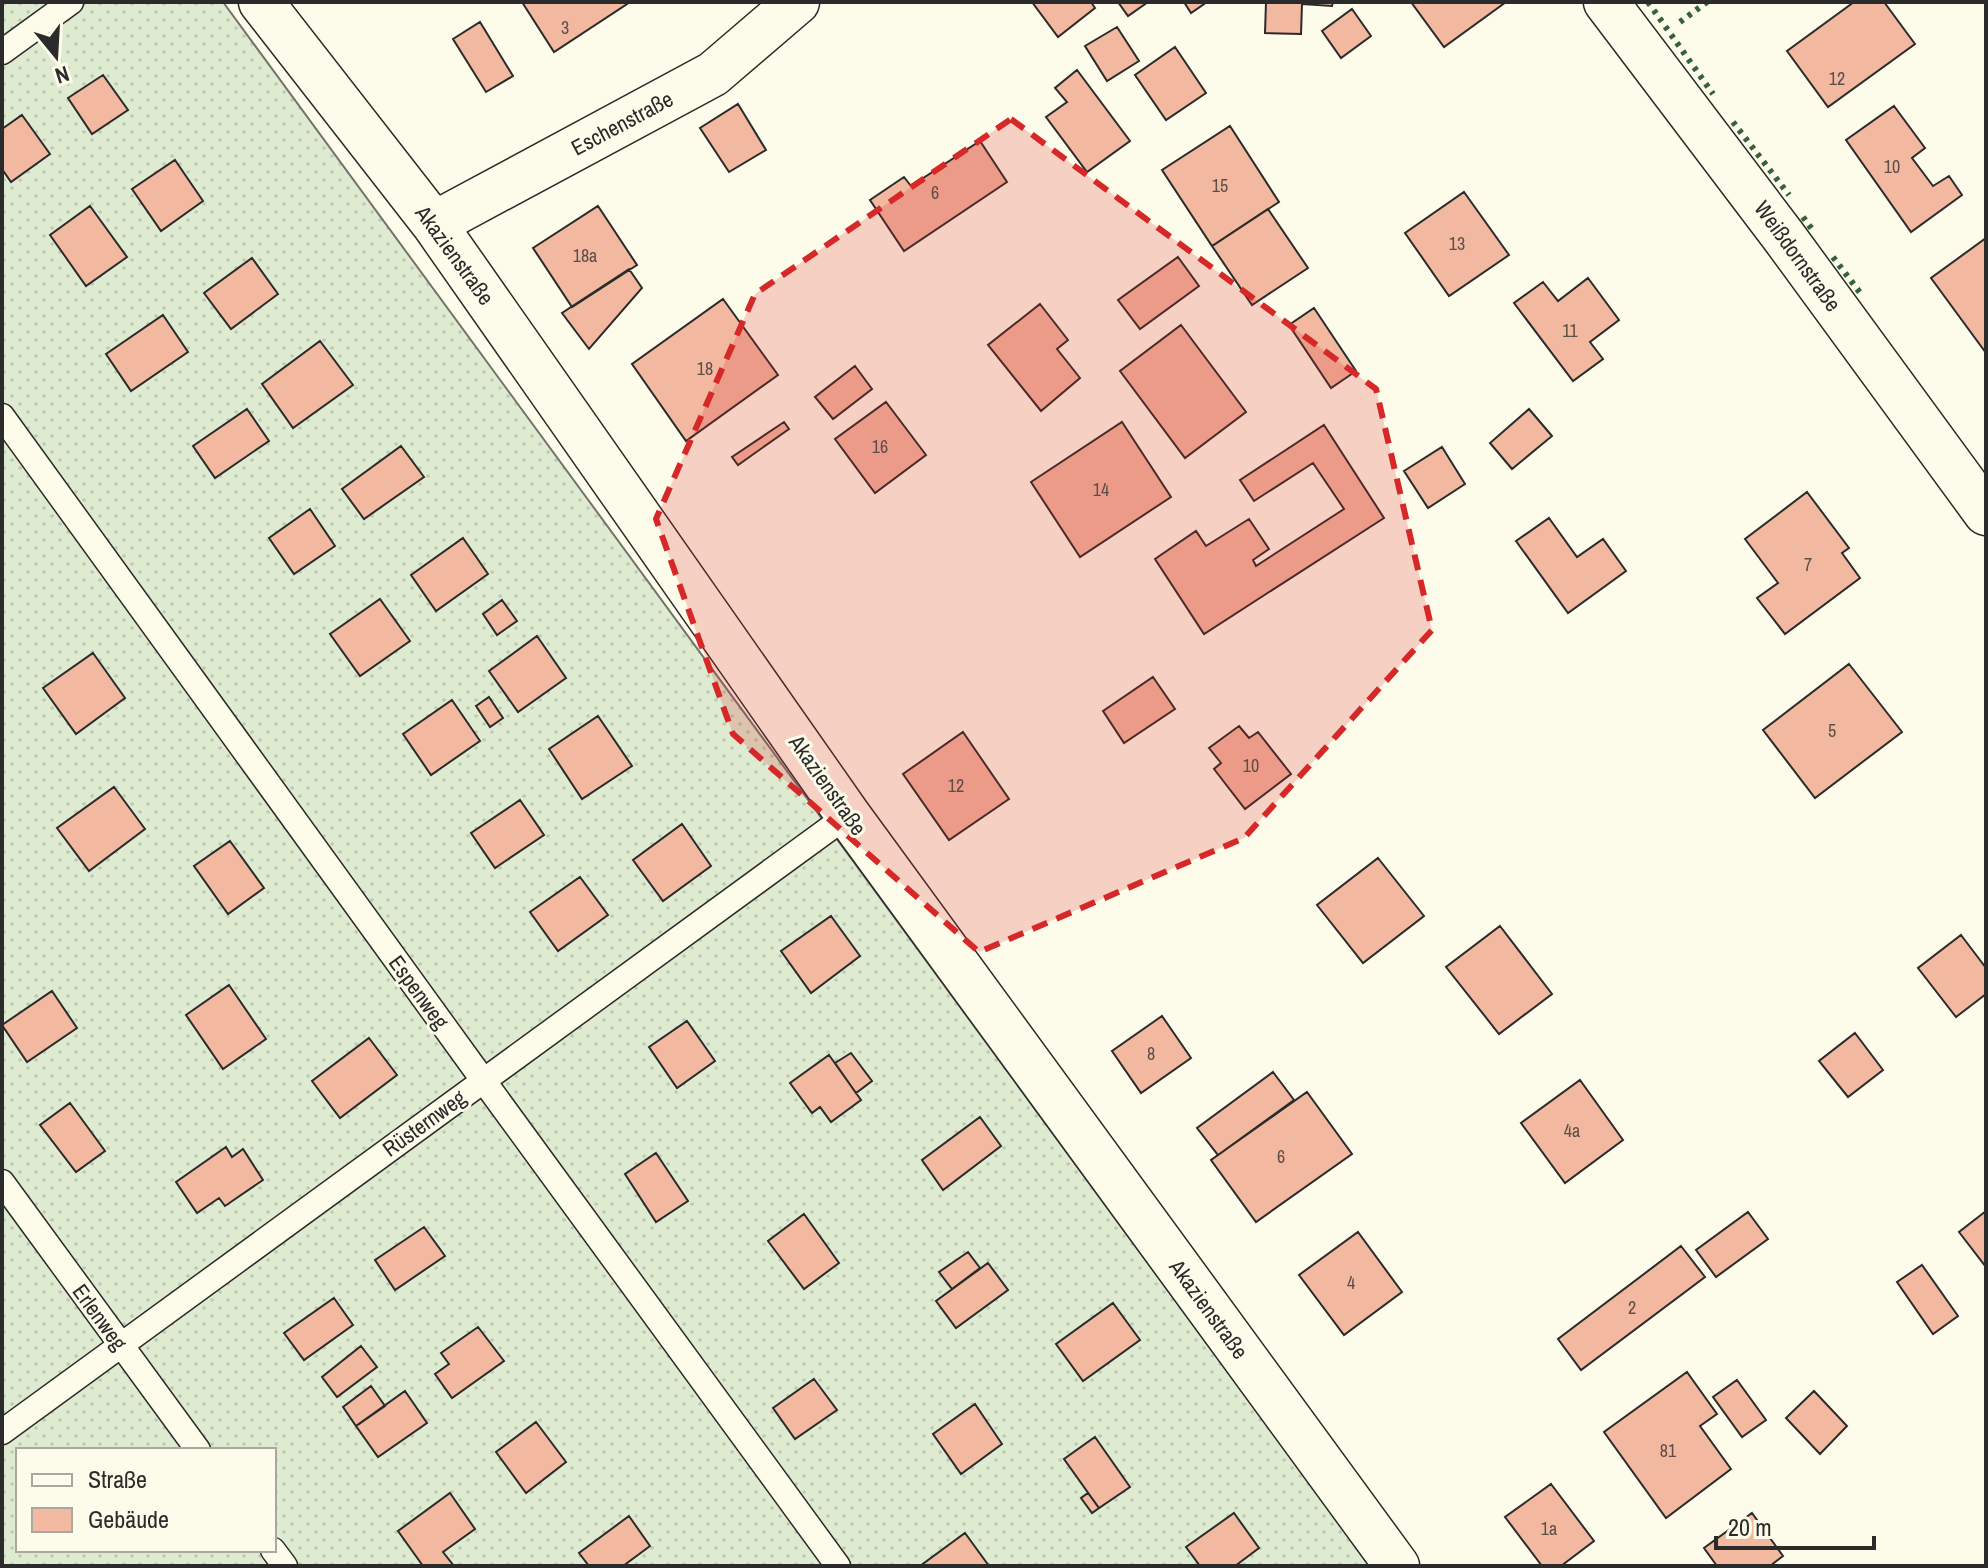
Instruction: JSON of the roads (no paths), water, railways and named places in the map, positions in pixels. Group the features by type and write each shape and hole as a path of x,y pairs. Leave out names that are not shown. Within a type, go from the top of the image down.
{"street":[{"name":"Akazienstraße","path":"261,2 434,224 848,815 1397,1566"},
{"name":"Eschenstraße","path":"434,224 713,74 797,2"},
{"name":"Weißdornstraße","path":"1606,2 1784,237 1986,513"}],"lane":[{"path":"2,52 71,2"},
{"name":"Espenweg","path":"2,416 838,1566"},
{"name":"Rüsternweg","path":"2,1432 848,815"},
{"name":"Erlenweg","path":"2,1182 197,1448"}]}
